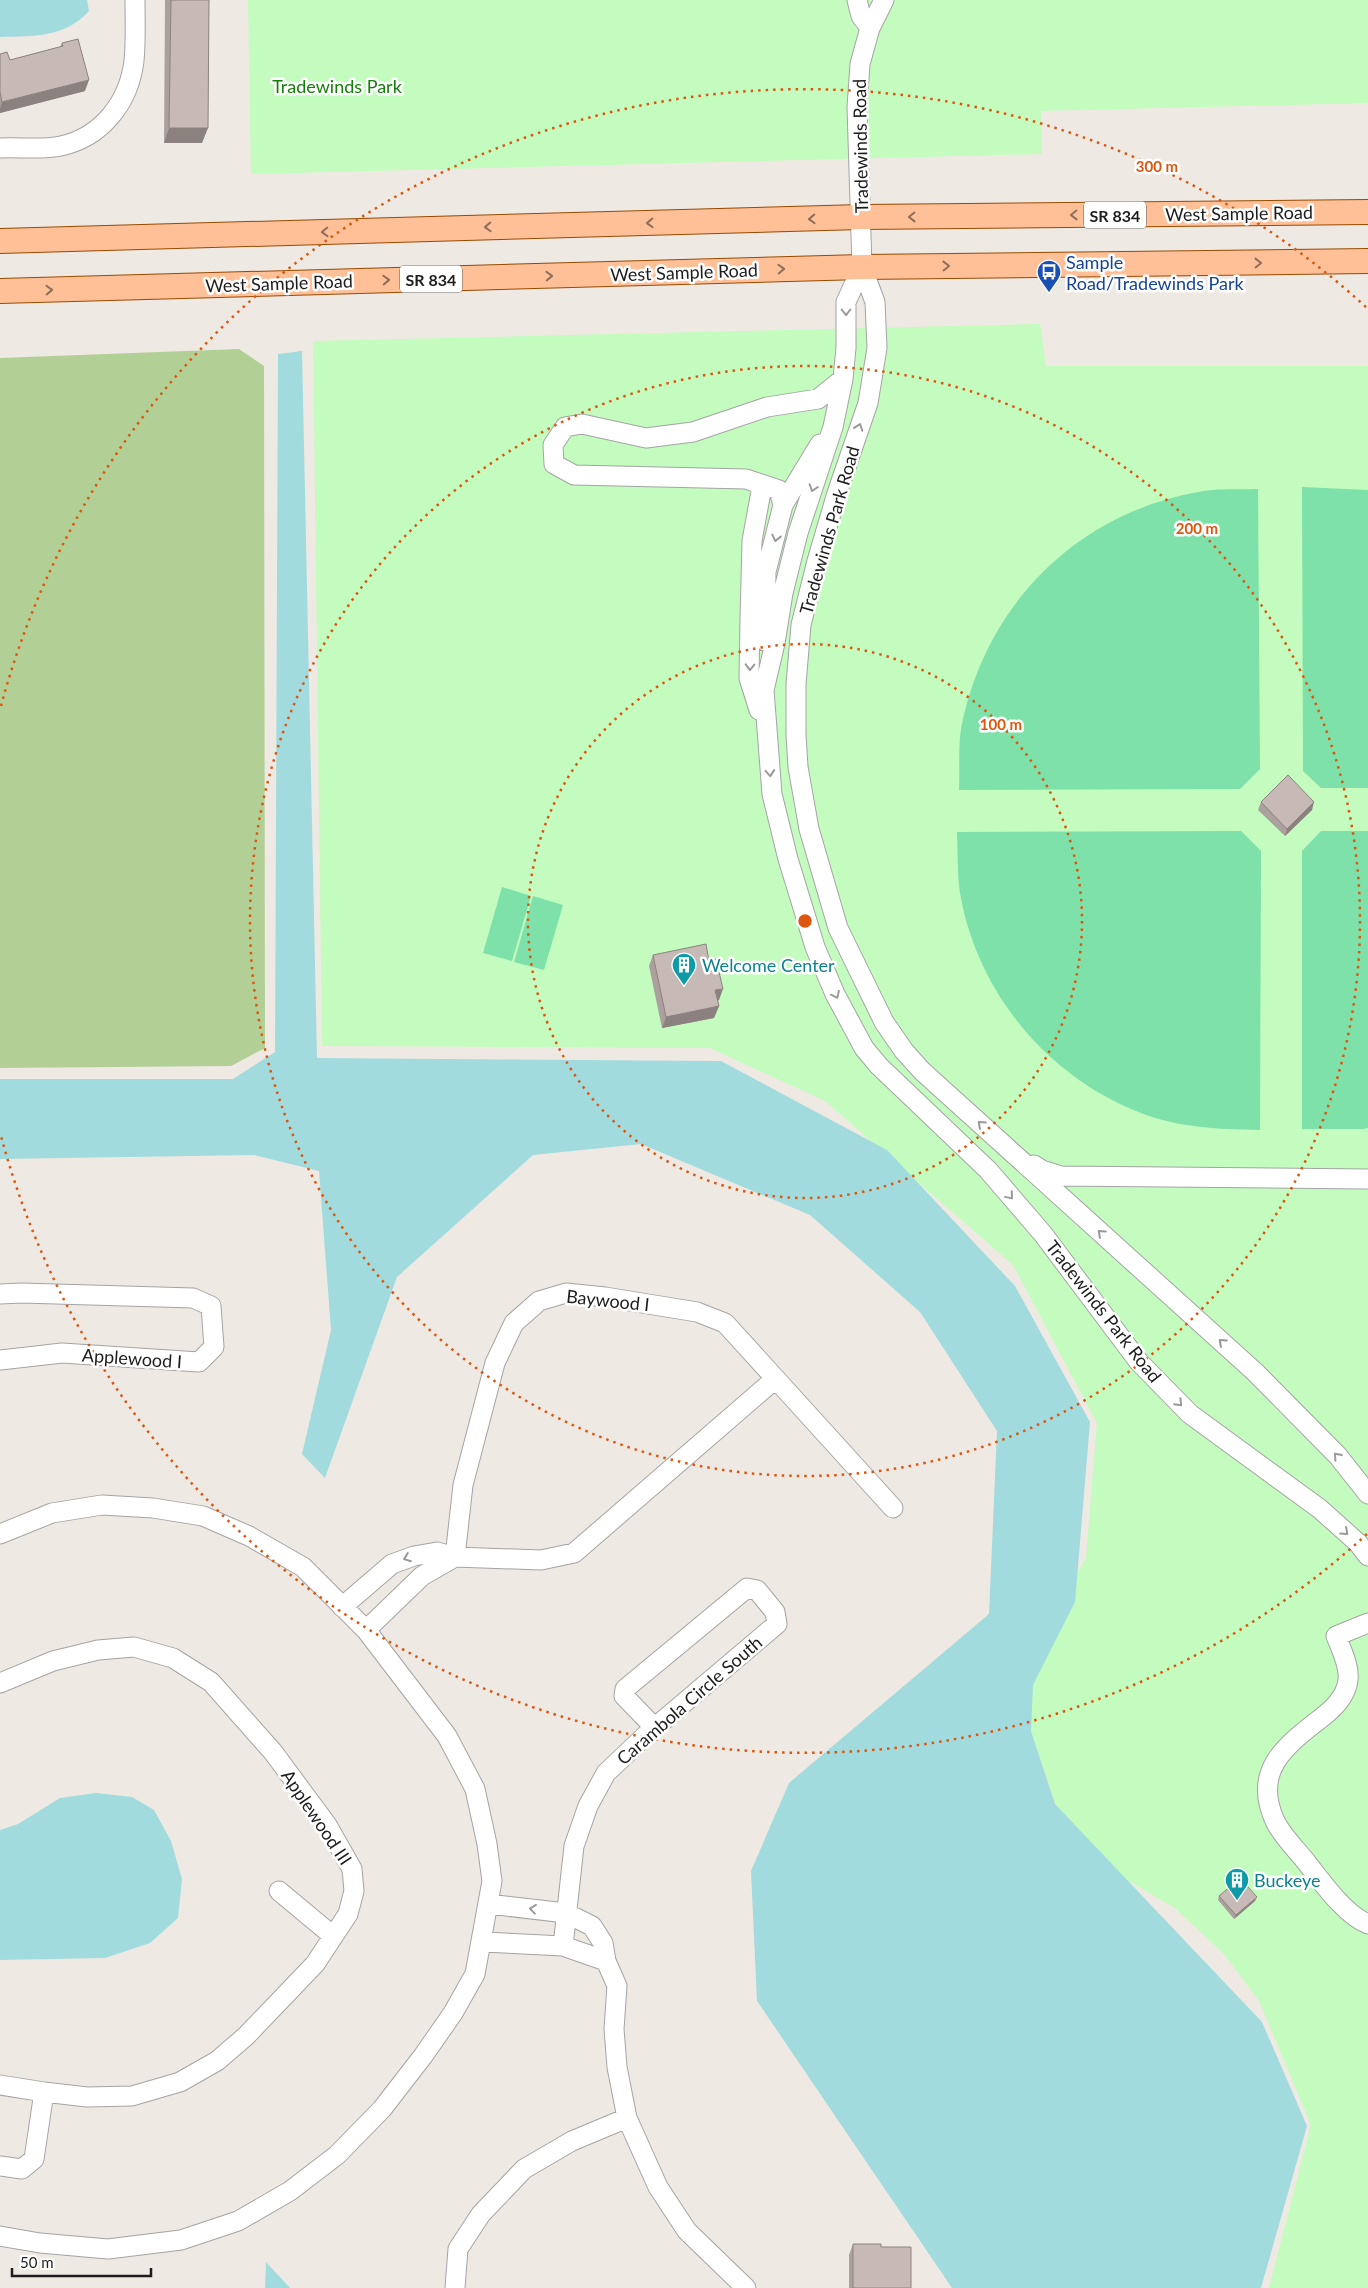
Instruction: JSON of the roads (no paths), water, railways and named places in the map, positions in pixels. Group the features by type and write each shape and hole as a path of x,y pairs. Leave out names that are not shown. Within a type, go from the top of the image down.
{"main road":[{"name":"West Sample Road","path":"0,241 861,217 1368,212"},
{"name":"West Sample Road","path":"0,291 862,267 1368,261"}],"street":[{"path":"0,148 61,146 91,135 110,119 125,92 134,63 135,0"},
{"path":"857,0 861,16 870,28"},
{"name":"Tradewinds Road","path":"862,267 857,107 860,64 870,28 884,0"},
{"name":"Tradewinds Park Road","path":"764,690 798,533 833,426 843,379 846,348 846,302 862,267"},
{"name":"Tradewinds Park Road","path":"862,267 875,302 877,348 868,402 816,561 801,625 796,684 798,767 813,845 838,928 884,1022 904,1051 922,1071 1255,1372 1338,1456 1368,1494"},
{"path":"783,505 778,490 746,479 574,475 554,464 553,445 565,428 582,424 646,438 693,432 768,408 818,400 843,379"},
{"name":"Tradewinds Park Road","path":"833,426 806,465 783,505 766,572 764,690 772,794 788,859 815,947 835,994 864,1048 879,1066 988,1170 1043,1234 1139,1362 1190,1414 1320,1509 1358,1543 1368,1556"},
{"path":"762,486 752,541 749,678 767,737"},
{"path":"777,623 801,625"},
{"name":"Tradewinds Park Road","path":"997,1140 1042,1170 1061,1176 1368,1179"},
{"path":"988,1170 1020,1160"},
{"name":"Applewood I","path":"0,1294 22,1292 193,1298 211,1306 214,1347 199,1362 62,1353 0,1360"},
{"name":"Baywood I","path":"454,1557 463,1485 495,1363 514,1323 539,1301 566,1292 697,1312 725,1323 774,1380 893,1508"},
{"path":"342,1607 392,1564 414,1556 436,1552 454,1557 541,1560 574,1553 774,1380"},
{"path":"0,1534 52,1513 102,1505 153,1508 203,1516 249,1536 303,1567 366,1630 407,1681 447,1736 475,1789 487,1844 492,1881 475,1974 453,2012 424,2056 382,2109 337,2155 290,2192 238,2221 181,2240 108,2249 40,2243 0,2236"},
{"path":"366,1630 422,1576 454,1557"},
{"name":"Carambola Circle South","path":"563,1946 574,1846 588,1806 606,1773 655,1728 777,1624 776,1612 757,1590 748,1588 625,1688 624,1696 655,1728"},
{"path":"1368,1623 1336,1636 1348,1671 1348,1681 1344,1692 1334,1708 1292,1741 1276,1758 1269,1773 1268,1792 1276,1822 1335,1899 1368,1924"},
{"name":"Applewood III","path":"0,1683 53,1660 98,1650 134,1647 174,1658 211,1682 273,1752 327,1825 352,1869 354,1891 348,1914 315,1964 246,2036 217,2061 180,2082 132,2096 87,2097 0,2086"},
{"path":"279,1891 333,1936"},
{"path":"488,1904 566,1913 592,1926 603,1943 606,1962 617,1986 614,2029 617,2067 627,2118 658,2187 686,2231 746,2288"},
{"path":"482,1942 563,1946 606,1962"},
{"path":"0,2166 22,2169 34,2159 44,2092"},
{"path":"455,2288 458,2249 481,2214 524,2169 572,2141 627,2118"}],"water":[{"path":"0,0 87,0 89,11 80,20 59,31 48,34 0,37"},
{"path":"302,351 317,1058 721,1061 887,1150 1015,1286 1090,1422 1075,1602 1033,1685 1031,1731 1055,1804 1262,2022 1307,2126 1261,2288 952,2288 757,2001 751,1871 789,1783 989,1614 997,1431 920,1312 810,1215 641,1144 533,1155 397,1277 325,1478 302,1454 331,1330 319,1171 254,1155 0,1159 0,1079 233,1079 275,1052 278,354"},
{"path":"96,1793 132,1797 154,1810 171,1841 182,1879 178,1918 150,1943 105,1958 0,1960 0,1830 18,1824 60,1798"},
{"path":"266,2262 290,2288 265,2288"}],"place":[{"name":"Sample Road/Tradewinds Park","path":"1049,293"},
{"name":"Welcome Center","path":"684,986"},
{"name":"Buckeye","path":"1237,1901"}],"park label":[{"name":"Tradewinds Park","path":"337,86"}]}
